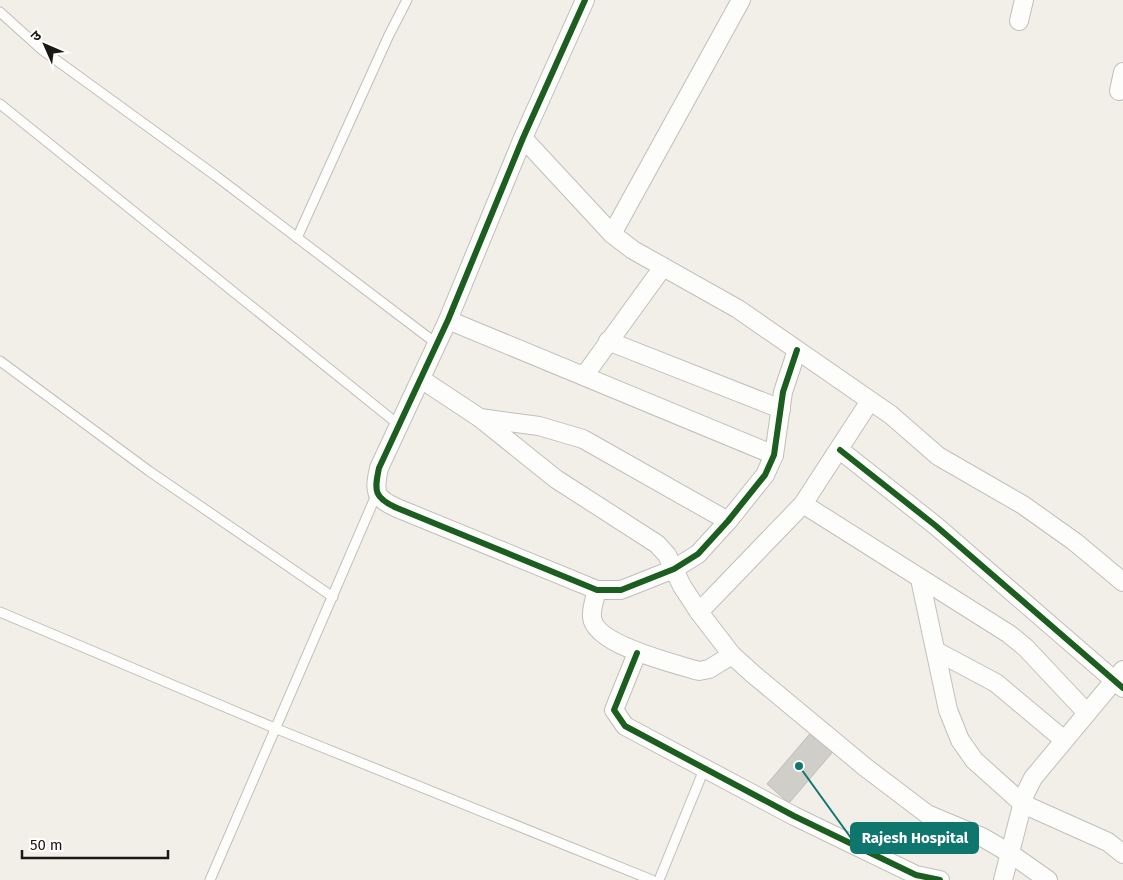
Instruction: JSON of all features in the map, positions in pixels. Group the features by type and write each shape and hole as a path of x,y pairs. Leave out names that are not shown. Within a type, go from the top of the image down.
{"street":[{"path":"585,0 524,138 448,320 379,468 375,485 377,493 385,503 597,590 621,590 674,569 698,554 765,475 774,455 783,392 797,350"},
{"path":"612,234 741,0"},
{"path":"1019,21 1024,0"},
{"path":"1119,91 1123,72"},
{"path":"524,138 612,234 633,250 738,309 870,401 938,456 1023,505 1074,542 1123,582"},
{"path":"584,376 663,266"},
{"path":"448,320 774,455"},
{"path":"608,341 781,409"},
{"path":"421,379 480,418 556,479 657,544 667,556 682,586 699,612 732,655 804,717 926,814 982,837 1048,880"},
{"path":"699,612 804,504 870,401"},
{"path":"480,418 539,426 583,439 728,520"},
{"path":"840,450 936,526 1120,680 1087,713 1033,778 1023,804 1003,880"},
{"path":"804,504 1017,640 1087,713"},
{"path":"920,579 948,710 960,740 974,760 1023,804 1115,838 1123,854"},
{"path":"597,590 592,617 594,624 601,632 637,653 699,670 709,669 732,655"},
{"path":"936,651 996,683 1064,740"},
{"path":"637,653 615,702 614,710 617,718 626,726 794,816 916,875 940,880"}],"lane":[{"path":"297,238 389,35 407,0"},
{"path":"0,12 41,49 216,176 437,344"},
{"path":"0,104 399,425"},
{"path":"0,361 149,471 333,597"},
{"path":"210,880 277,729 377,493"},
{"path":"0,612 277,729 652,880"},
{"path":"659,880 705,767"}],"building":[{"path":"814,729 836,748 789,803 767,784"}],"cycle path":[{"path":"585,0 523,138 448,320 379,468 376,483 377,493 384,501 397,508 597,590 621,590 674,569 698,554 728,521 765,475 774,455 783,392 797,350"},
{"path":"840,450 936,526 1123,688"},
{"path":"637,653 614,710 625,726 794,816 916,875 940,880"}],"place":[{"name":"Rajesh Hospital","path":"799,766"}]}
